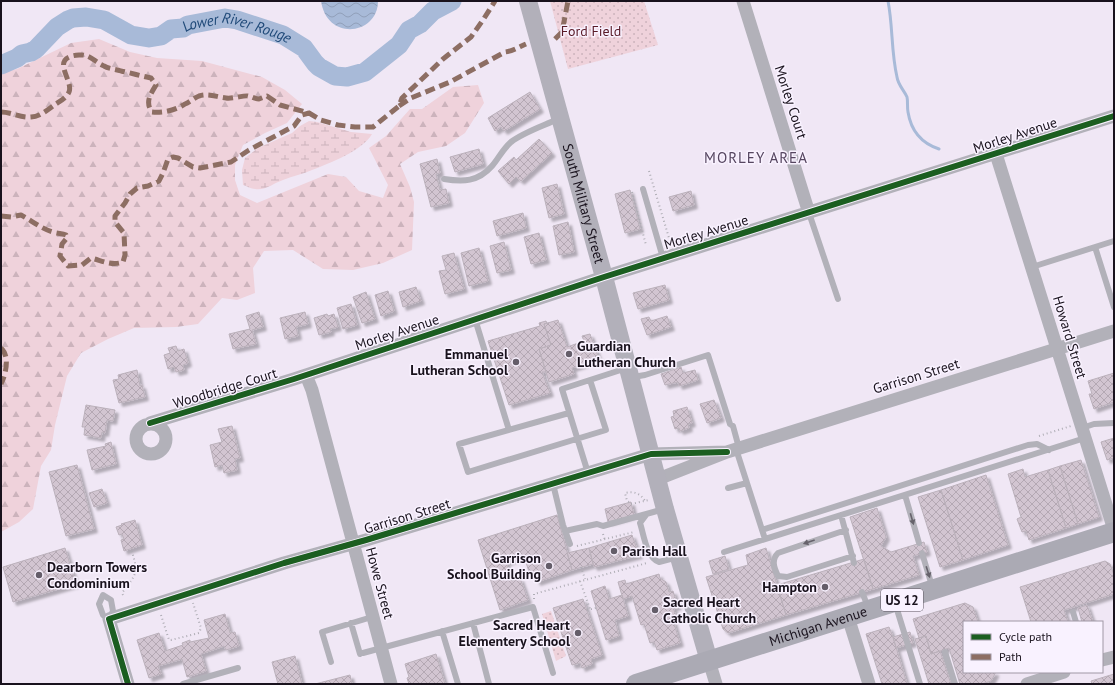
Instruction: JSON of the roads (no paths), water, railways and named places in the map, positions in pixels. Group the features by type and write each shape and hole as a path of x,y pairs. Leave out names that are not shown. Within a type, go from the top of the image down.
{"main road":[{"name":"Michigan Avenue","path":"636,684 934,590 1114,531"}],"street":[{"name":"Morley Court","path":"743,1 809,213"},
{"name":"South Military Street","path":"529,3 666,509 716,684"},
{"name":"Morley Avenue","path":"306,375 663,258 1114,116"},
{"name":"Howard Street","path":"996,154 1114,531"},
{"name":"Garrison Street","path":"658,479 734,450 1114,331"},
{"name":"Woodbridge Court","path":"150,423 306,375"},
{"name":"Howe Street","path":"306,375 312,390 391,684"},
{"name":"Garrison Street","path":"128,684 110,625 284,563 353,544 651,454 734,450"},
{"path":"848,617 868,684"},
{"path":"1103,660 1114,657"},
{"path":"1027,684 1061,673"}],"lane":[{"path":"444,179 458,182 470,180 483,175 492,166 500,153 512,142 521,136 560,119"},
{"path":"643,189 663,258"},
{"path":"809,213 838,299"},
{"path":"1032,268 1114,241"},
{"path":"1095,247 1114,308"},
{"path":"475,319 509,430"},
{"path":"588,473 562,390 590,380 630,373 646,376 708,355 730,424 733,426 734,450 747,483 765,539"},
{"path":"569,413 459,444 468,472 606,430 590,380"},
{"path":"724,552 1049,450 1084,433 1094,424 1114,423"},
{"path":"762,530 1028,445 1037,444 1049,450"},
{"path":"728,488 747,483"},
{"path":"553,484 565,531 573,546"},
{"path":"905,495 919,543"},
{"path":"565,531 597,524 603,526 666,509"},
{"path":"646,515 640,523 651,557 662,562 680,557"},
{"path":"841,515 846,530 853,559 787,577 778,576 774,564 774,560 778,553 846,530"},
{"path":"922,553 934,590"},
{"path":"862,592 869,610"},
{"path":"895,602 920,684"},
{"path":"351,623 362,653 533,607 553,674"},
{"path":"1073,612 1076,621"},
{"path":"331,662 322,632 372,617"},
{"path":"473,623 490,684"},
{"path":"442,631 458,684"},
{"path":"945,652 955,684"},
{"path":"183,684 238,668"}],"water":[{"path":"321,1 378,1 376,12 370,21 362,27 352,29 342,28 332,23 325,14"}],"waterway":[{"name":"Lower River Rouge","path":"1,65 17,58 22,54 36,49 57,27 73,18 86,17 104,20 131,35 149,38 161,36 171,29 183,28 188,25 225,18 237,20 283,35 304,48 319,67 335,76 347,77 365,72 399,45 409,30 420,24 433,11 452,1"},
{"path":"888,1 895,68 899,83 907,97 909,119 914,130 922,140 939,149"}],"place":[{"name":"Guardian Lutheran Church","path":"569,354"},
{"name":"Emmanuel Lutheran School","path":"516,362"},
{"name":"Parish Hall","path":"614,551"},
{"name":"Garrison School Building","path":"549,566"},
{"name":"Dearborn Towers Condominium","path":"39,575"},
{"name":"Hampton","path":"825,587"},
{"name":"Sacred Heart Catholic Church","path":"655,610"},
{"name":"Sacred Heart Elementery School","path":"578,633"}],"district":[{"name":"MORLEY AREA","path":"756,158"}],"park label":[{"name":"Ford Field","path":"591,31"}]}
